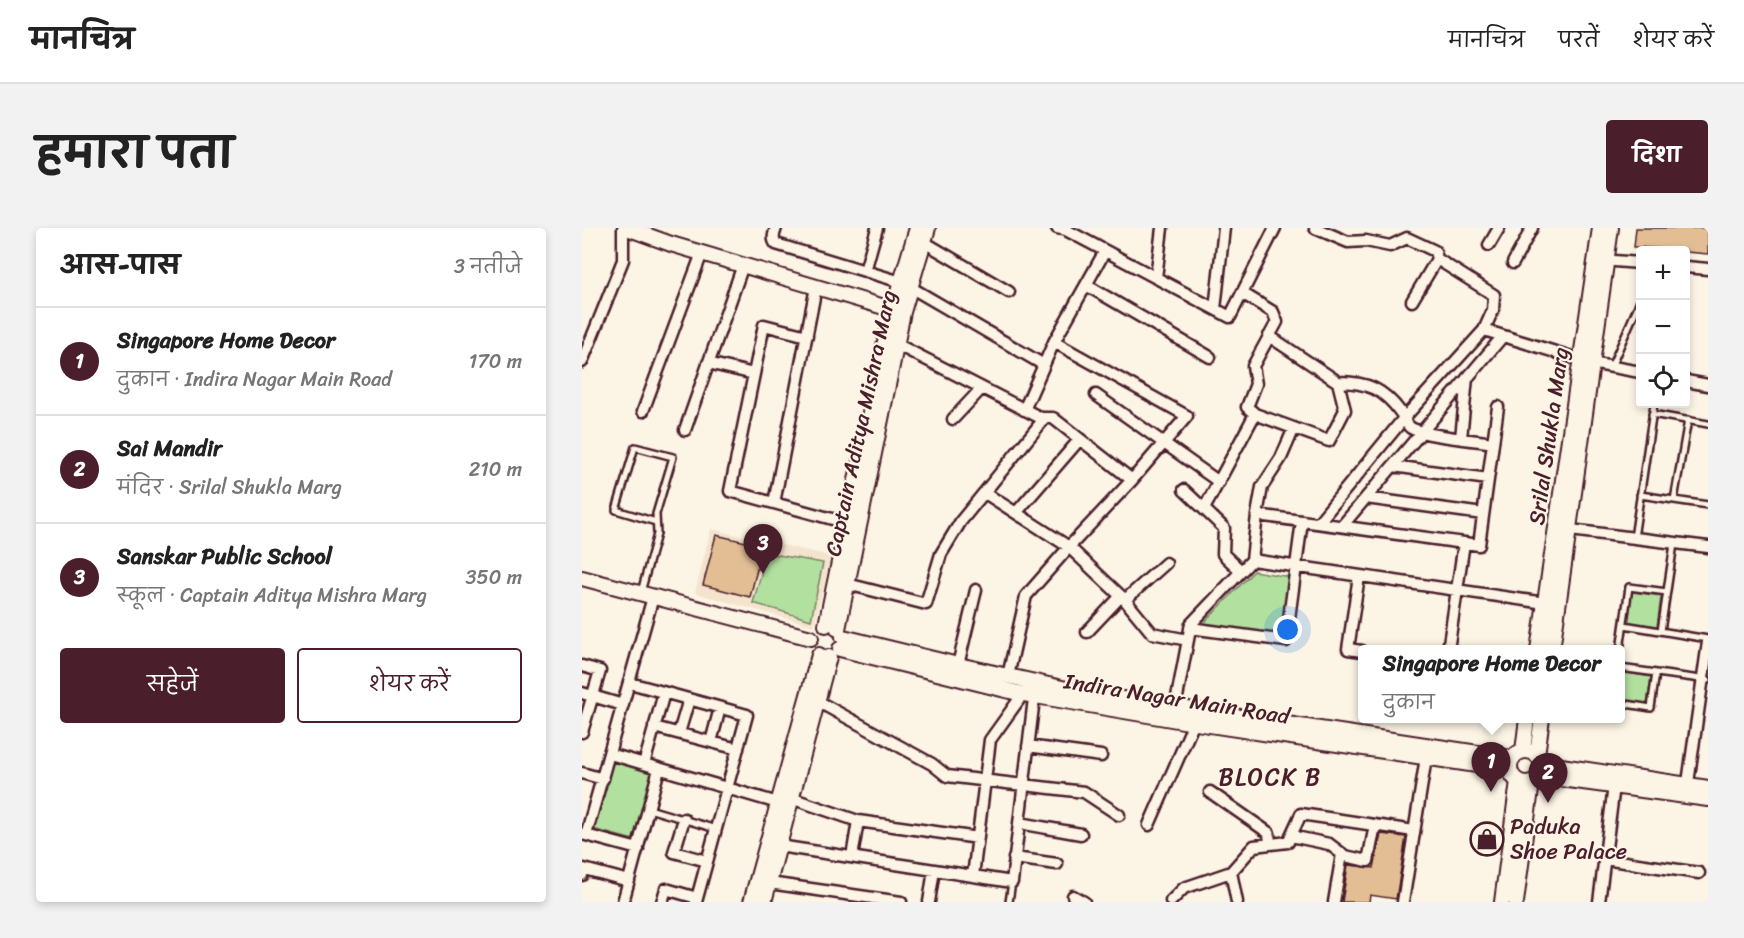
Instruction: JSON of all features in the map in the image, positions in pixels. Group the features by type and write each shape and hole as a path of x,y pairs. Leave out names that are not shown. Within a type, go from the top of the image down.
{"street":[{"path":"582,362 623,260 625,228 898,311"},
{"path":"776,228 774,237 776,244 906,284 1044,365"},
{"path":"865,271 878,228"},
{"name":"Captain Aditya Mishra Marg","path":"764,902 779,846 785,801 833,642 847,523 906,284 917,228"},
{"name":"Captain Aditya Mishra Marg","path":"906,284 928,228"},
{"path":"1057,228 1079,232 1105,251 1230,317 1275,228"},
{"path":"1156,278 1161,228"},
{"path":"1215,309 1224,228"},
{"path":"1315,228 1348,242 1366,241 1390,246 1407,238 1435,251 1437,259 1494,295 1493,310 1484,330 1404,418 1318,523"},
{"path":"1489,245 1499,228"},
{"path":"1513,263 1532,228"},
{"name":"Srilal Shukla Marg","path":"1600,228 1601,260"},
{"name":"Srilal Shukla Marg","path":"1539,645 1551,604 1601,260 1611,228"},
{"path":"924,242 1009,292"},
{"path":"1024,410 1054,342 1105,251"},
{"path":"643,411 702,253"},
{"path":"1412,301 1437,259"},
{"path":"1601,260 1636,263"},
{"path":"685,430 743,265"},
{"path":"1690,267 1708,269"},
{"path":"1086,285 1210,357"},
{"path":"774,503 816,286"},
{"path":"1242,293 1273,312 1277,322 1252,366 1256,384 1247,407 1255,414 1329,441 1345,410 1338,382"},
{"name":"Captain Aditya Mishra Marg","path":"751,902 817,701 833,642 896,344 898,311"},
{"path":"807,336 764,325 730,491 847,523"},
{"path":"1484,330 1586,361 1636,371"},
{"path":"1269,336 1338,382 1373,386 1389,398 1409,427 1422,432 1493,443"},
{"path":"1342,526 1503,336"},
{"path":"1008,676 1026,596 1187,416 1054,342"},
{"path":"896,344 1024,410 1041,418 1053,418 1132,480"},
{"path":"708,363 754,374"},
{"path":"1461,438 1467,378"},
{"path":"1690,382 1708,385"},
{"path":"953,419 982,388"},
{"path":"1096,394 1219,482"},
{"path":"1257,515 1479,545 1498,407"},
{"path":"1204,509 1255,414"},
{"path":"847,584 926,604 941,554 961,521 1045,418"},
{"path":"1174,713 1191,624 1252,560 1262,487 1281,458 1294,428"},
{"path":"1016,513 1080,440"},
{"path":"1393,466 1488,479"},
{"path":"1184,490 1224,528 1223,554 1241,571"},
{"path":"985,493 1069,547 1123,598 1152,633 1286,641 1302,521"},
{"path":"1366,498 1483,514"},
{"path":"1562,529 1708,548"},
{"path":"1449,645 1464,543"},
{"path":"1252,560 1551,604"},
{"path":"1086,632 1166,563"},
{"path":"1358,650 1348,649 1359,576"},
{"path":"582,578 811,638"},
{"path":"958,665 976,590"},
{"path":"638,849 584,834 603,779 630,683 647,595"},
{"name":"Srilal Shukla Marg","path":"1551,604 1552,645"},
{"path":"818,627 833,642 812,646 811,638 818,627"},
{"path":"1687,790 1705,680 1708,640"},
{"name":"Indira Nagar Main Road","path":"833,642 1008,676 1031,691"},
{"name":"Indira Nagar Main Road","path":"833,642 1031,691 1089,693 1174,713 1687,790 1708,800"},
{"path":"582,666 600,671 587,695 583,725"},
{"path":"630,683 747,716 696,900 666,889 662,902"},
{"path":"779,846 1012,882 1028,746 1031,691"},
{"path":"973,876 990,740 1031,691"},
{"path":"644,764 664,693"},
{"path":"587,695 624,705"},
{"path":"679,733 689,699"},
{"path":"817,701 932,764 947,776 1084,792 1119,815"},
{"path":"711,742 720,708"},
{"path":"1149,825 1197,716"},
{"path":"1516,902 1527,723"},
{"path":"1502,902 1526,767 1540,723"},
{"path":"654,727 738,749"},
{"path":"1028,746 1101,756"},
{"path":"1403,902 1427,751"},
{"path":"610,754 727,788 785,801 858,822 978,838"},
{"name":"Indira Nagar Main Road","path":"1526,767 1614,786 1687,790 1708,788"},
{"path":"623,902 659,769"},
{"path":"582,773 603,779"},
{"path":"1599,902 1614,786"},
{"path":"1210,792 1269,832 1270,844"},
{"path":"1171,901 1184,888 1231,872 1254,846 1288,842 1301,814 1414,831"},
{"path":"684,819 674,852 707,861"},
{"path":"852,857 858,822"},
{"path":"1019,823 1081,834"},
{"path":"1291,836 1329,844 1345,856 1368,861 1375,825"},
{"path":"1334,902 1342,854"},
{"path":"1014,858 1057,864"},
{"path":"1604,859 1700,873"},
{"path":"582,875 584,869 629,880"},
{"path":"929,902 934,870"},
{"path":"1231,872 1237,902"},
{"path":"769,883 865,899 901,902"},
{"path":"1073,896 1084,902"}],"lane":[{"path":"1611,367 1636,313"},
{"path":"1634,538 1653,408"},
{"path":"1652,414 1708,424"},
{"path":"1674,500 1688,420"},
{"path":"647,595 657,534 656,514 672,457 635,447 616,510 656,522"},
{"path":"1640,495 1708,505"},
{"path":"1661,631 1674,543"},
{"path":"1621,645 1629,586 1667,592"},
{"path":"1624,625 1708,640"},
{"path":"1625,669 1705,680"},
{"path":"1625,704 1651,708 1656,673"},
{"path":"648,809 716,828"},
{"path":"1009,902 1012,882"}],"shaded area":[{"path":"711,529 831,556 814,626 695,593"}],"green space":[{"path":"767,553 823,563 811,620 753,603"},
{"path":"1254,571 1290,577 1281,636 1203,624"},
{"path":"1632,592 1661,596 1657,626 1628,622"},
{"path":"1625,673 1651,677 1647,704 1625,701"},
{"path":"612,761 653,772 634,840 593,829"}],"building":[{"path":"1636,228 1708,228 1708,254 1690,252 1690,246 1634,247"},
{"path":"716,535 763,546 750,597 703,585"},
{"path":"1381,834 1406,837 1396,899 1370,895 1369,902 1342,902 1348,865 1374,868"}],"place":[{"name":"Sanskar Public School","path":"763,574"},
{"name":"Singapore Home Decor","path":"1491,792"},
{"name":"Sai Mandir","path":"1548,803"},
{"name":"Paduka Shoe Palace","path":"1487,839"}],"district":[{"name":"BLOCK B","path":"1270,777"}]}
